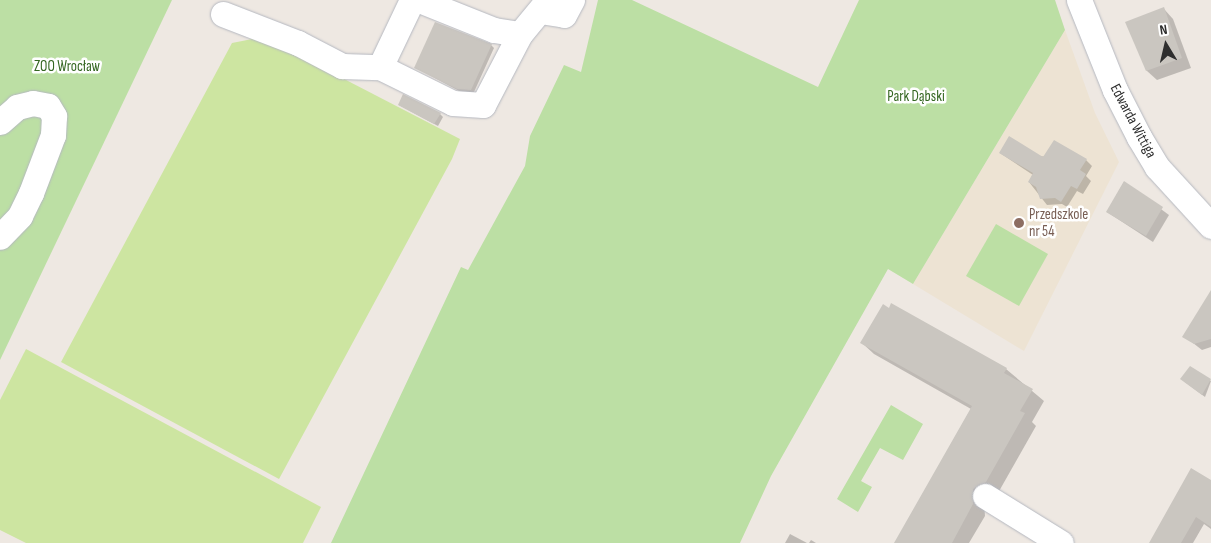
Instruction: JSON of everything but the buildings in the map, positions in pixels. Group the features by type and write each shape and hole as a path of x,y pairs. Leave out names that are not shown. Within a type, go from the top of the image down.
{"street":[{"path":"380,67 412,0"},
{"path":"419,0 494,30 520,34"},
{"path":"223,14 298,43 342,66 380,67 452,103 483,105 520,34 544,6 564,15 572,0"},
{"name":"Edwarda Wittiga","path":"1079,0 1115,90 1139,137 1157,167 1211,226"},
{"path":"0,122 17,107 33,103 48,106 54,116 53,134 32,193 20,216 0,237"},
{"path":"985,496 1061,543"}],"shaded area":[{"name":"Przedszkole nr 54","path":"1065,30 1095,113 1119,162 1024,351 913,284"}],"green space":[{"name":"ZOO Wrocław","path":"0,0 172,0 0,360"},
{"name":"Park Dąbski","path":"598,0 632,0 818,87 859,0 1055,0 1065,30 913,284 888,269 771,476 740,543 331,543 461,267 468,270 525,166 530,136 564,65 581,72"},
{"path":"263,37 460,139 452,159 279,479 61,362 232,43"},
{"path":"996,224 1048,254 1019,306 966,276"},
{"path":"26,349 321,507 303,543 26,543 0,530 0,400"},
{"path":"891,405 923,424 903,460 880,448 861,481 872,487 858,512 837,499"}],"place":[{"name":"Przedszkole nr 54","path":"1019,223"}]}
